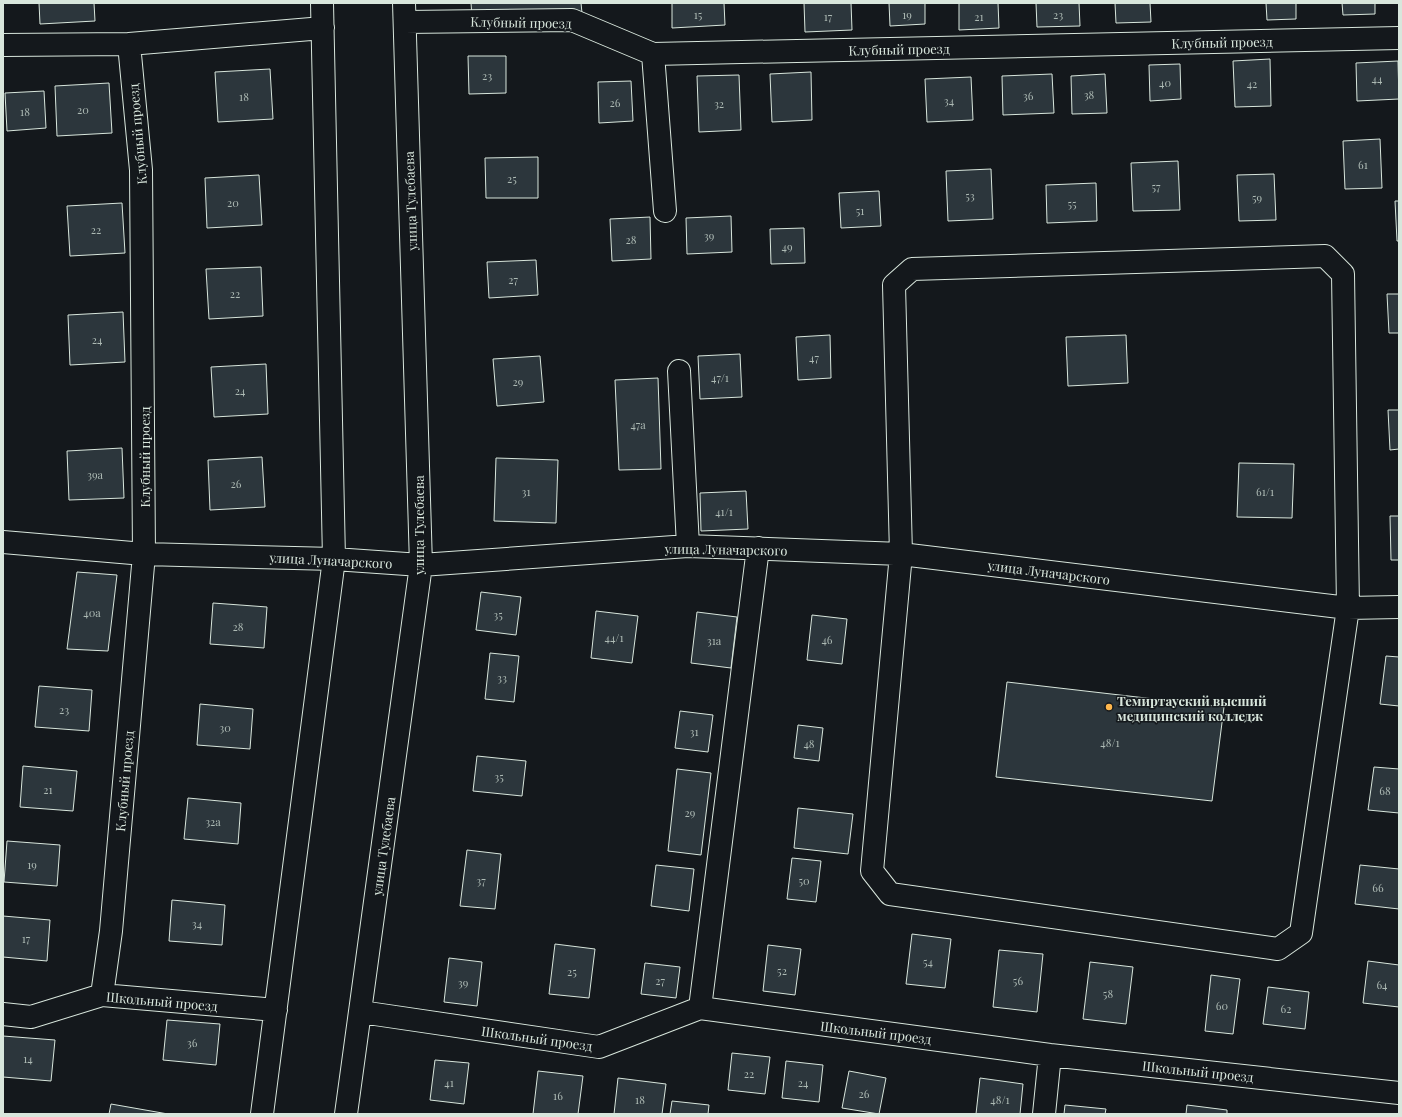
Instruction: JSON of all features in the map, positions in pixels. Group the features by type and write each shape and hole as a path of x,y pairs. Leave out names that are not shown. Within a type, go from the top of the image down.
{"street":[{"path":"262,1114 334,559 322,3"},
{"name":"Клубный проезд","path":"405,12 572,20 653,54 1399,38"},
{"name":"улица Тулебаева","path":"346,1114 421,565 405,12"},
{"path":"3,45 129,44 323,28"},
{"name":"Клубный проезд","path":"102,995 111,931 144,554 142,170 129,44"},
{"path":"653,54 665,211"},
{"path":"1325,256 1343,274 1348,608 1301,933 1278,949 890,894 872,871 901,554 894,285 912,269 1325,256"},
{"path":"679,371 688,546"},
{"name":"улица Луначарского","path":"3,542 144,554 334,559 421,565 688,546 901,554 1348,608 1399,607"},
{"path":"700,1008 758,548"},
{"name":"Школьный проезд","path":"3,1014 31,1017 102,995 276,1010"},
{"name":"Школьный проезд","path":"361,1012 599,1047 700,1008 1050,1054 1399,1093"},
{"path":"1044,1114 1050,1054"}],"building":[{"path":"39,3 94,3 95,21 40,24"},
{"path":"471,3 581,3 582,13 472,17"},
{"path":"672,3 724,3 725,25 672,28"},
{"path":"804,3 851,3 852,30 805,32"},
{"path":"889,3 925,3 925,24 890,26"},
{"path":"959,3 998,3 999,28 959,30"},
{"path":"1036,3 1079,3 1080,26 1037,27"},
{"path":"1115,3 1150,3 1151,22 1116,23"},
{"path":"1266,3 1296,3 1296,19 1267,20"},
{"path":"1342,3 1375,3 1375,14 1343,15"},
{"path":"468,56 506,56 506,93 469,94"},
{"path":"1270,59 1271,106 1235,107 1233,61"},
{"path":"1398,61 1399,99 1357,101 1356,63"},
{"path":"1180,64 1181,99 1150,101 1149,65"},
{"path":"270,69 273,119 218,122 215,72"},
{"path":"811,72 812,120 772,122 770,74"},
{"path":"1052,74 1054,113 1003,115 1002,76"},
{"path":"1105,74 1107,113 1072,114 1071,76"},
{"path":"739,75 741,130 699,132 697,76"},
{"path":"971,77 973,120 927,122 925,79"},
{"path":"631,81 633,121 599,123 598,82"},
{"path":"109,83 112,133 57,136 55,86"},
{"path":"44,91 46,128 7,131 5,93"},
{"path":"1380,139 1382,188 1345,189 1343,141"},
{"path":"538,157 538,198 486,198 485,158"},
{"path":"1178,161 1180,210 1133,211 1131,163"},
{"path":"991,169 993,219 948,221 946,171"},
{"path":"1274,174 1276,220 1239,221 1237,175"},
{"path":"259,175 262,225 207,228 205,178"},
{"path":"1096,183 1097,221 1047,223 1046,185"},
{"path":"879,191 881,226 841,228 839,193"},
{"path":"1395,201 1399,201 1399,241 1397,241"},
{"path":"122,203 125,253 70,256 67,206"},
{"path":"731,216 732,252 687,254 686,218"},
{"path":"650,217 651,259 612,261 610,219"},
{"path":"804,228 805,263 771,264 770,229"},
{"path":"536,260 538,295 489,298 487,262"},
{"path":"261,267 263,316 209,319 206,269"},
{"path":"1387,294 1399,294 1399,333 1389,333"},
{"path":"123,312 125,362 70,365 68,315"},
{"path":"830,335 831,378 798,380 796,337"},
{"path":"1126,335 1128,383 1068,386 1066,337"},
{"path":"740,354 742,397 700,399 698,356"},
{"path":"540,356 544,402 497,406 493,359"},
{"path":"266,364 268,414 214,417 211,367"},
{"path":"658,378 661,469 619,470 615,380"},
{"path":"1388,410 1399,410 1399,449 1390,450"},
{"path":"122,448 124,498 69,500 67,451"},
{"path":"262,457 265,507 210,510 208,460"},
{"path":"496,458 558,460 556,523 494,521"},
{"path":"1239,463 1294,464 1292,518 1237,517"},
{"path":"746,491 748,529 701,531 700,493"},
{"path":"1390,516 1399,516 1399,560 1391,560"},
{"path":"77,572 117,575 108,651 67,649"},
{"path":"481,592 521,597 516,635 476,630"},
{"path":"213,603 267,607 264,648 210,644"},
{"path":"596,611 638,616 632,663 591,658"},
{"path":"697,612 737,617 731,668 691,663"},
{"path":"812,615 847,619 842,664 807,660"},
{"path":"490,653 519,656 514,702 485,699"},
{"path":"1386,656 1399,657 1399,706 1380,704"},
{"path":"1007,682 1224,707 1212,801 996,777"},
{"path":"39,686 92,690 89,731 35,727"},
{"path":"200,704 253,709 250,749 197,745"},
{"path":"680,711 713,715 708,752 675,748"},
{"path":"798,725 823,728 819,761 794,758"},
{"path":"477,756 526,761 522,796 473,791"},
{"path":"23,766 77,771 73,811 20,807"},
{"path":"1374,767 1399,769 1399,813 1368,810"},
{"path":"677,769 711,773 701,855 668,851"},
{"path":"188,798 241,803 238,844 184,839"},
{"path":"798,808 853,814 848,854 794,848"},
{"path":"7,841 60,845 57,886 4,882"},
{"path":"467,850 501,854 495,909 460,906"},
{"path":"792,858 821,861 816,902 787,899"},
{"path":"656,865 694,869 689,911 651,906"},
{"path":"1360,865 1399,869 1399,909 1355,904"},
{"path":"172,900 225,905 222,945 169,941"},
{"path":"3,916 50,920 47,961 3,957"},
{"path":"912,934 951,939 945,988 906,984"},
{"path":"555,944 595,949 589,998 549,994"},
{"path":"768,945 801,949 795,995 763,991"},
{"path":"999,950 1043,954 1037,1012 993,1007"},
{"path":"449,958 482,962 477,1006 444,1002"},
{"path":"1368,961 1399,965 1399,1007 1363,1003"},
{"path":"1090,962 1133,967 1126,1024 1083,1019"},
{"path":"645,963 680,967 676,998 641,994"},
{"path":"1211,975 1240,979 1233,1034 1205,1031"},
{"path":"1268,987 1309,992 1305,1029 1263,1024"},
{"path":"167,1020 220,1024 216,1065 163,1060"},
{"path":"3,1036 55,1040 51,1081 3,1077"},
{"path":"732,1053 770,1057 765,1094 728,1090"},
{"path":"435,1060 469,1063 464,1104 430,1100"},
{"path":"786,1061 823,1065 819,1102 782,1098"},
{"path":"538,1071 583,1076 578,1114 533,1114"},
{"path":"849,1071 886,1078 879,1114 842,1108"},
{"path":"618,1078 666,1084 662,1114 614,1114"},
{"path":"980,1078 1023,1084 1020,1114 976,1114"},
{"path":"672,1101 709,1105 708,1114 670,1114"},
{"path":"111,1104 168,1114 109,1114"},
{"path":"1065,1105 1106,1109 1105,1114 1064,1114"},
{"path":"1187,1105 1227,1110 1227,1114 1186,1114"}],"place":[{"name":"Темиртауский высший медицинский колледж","path":"1109,707"}]}
